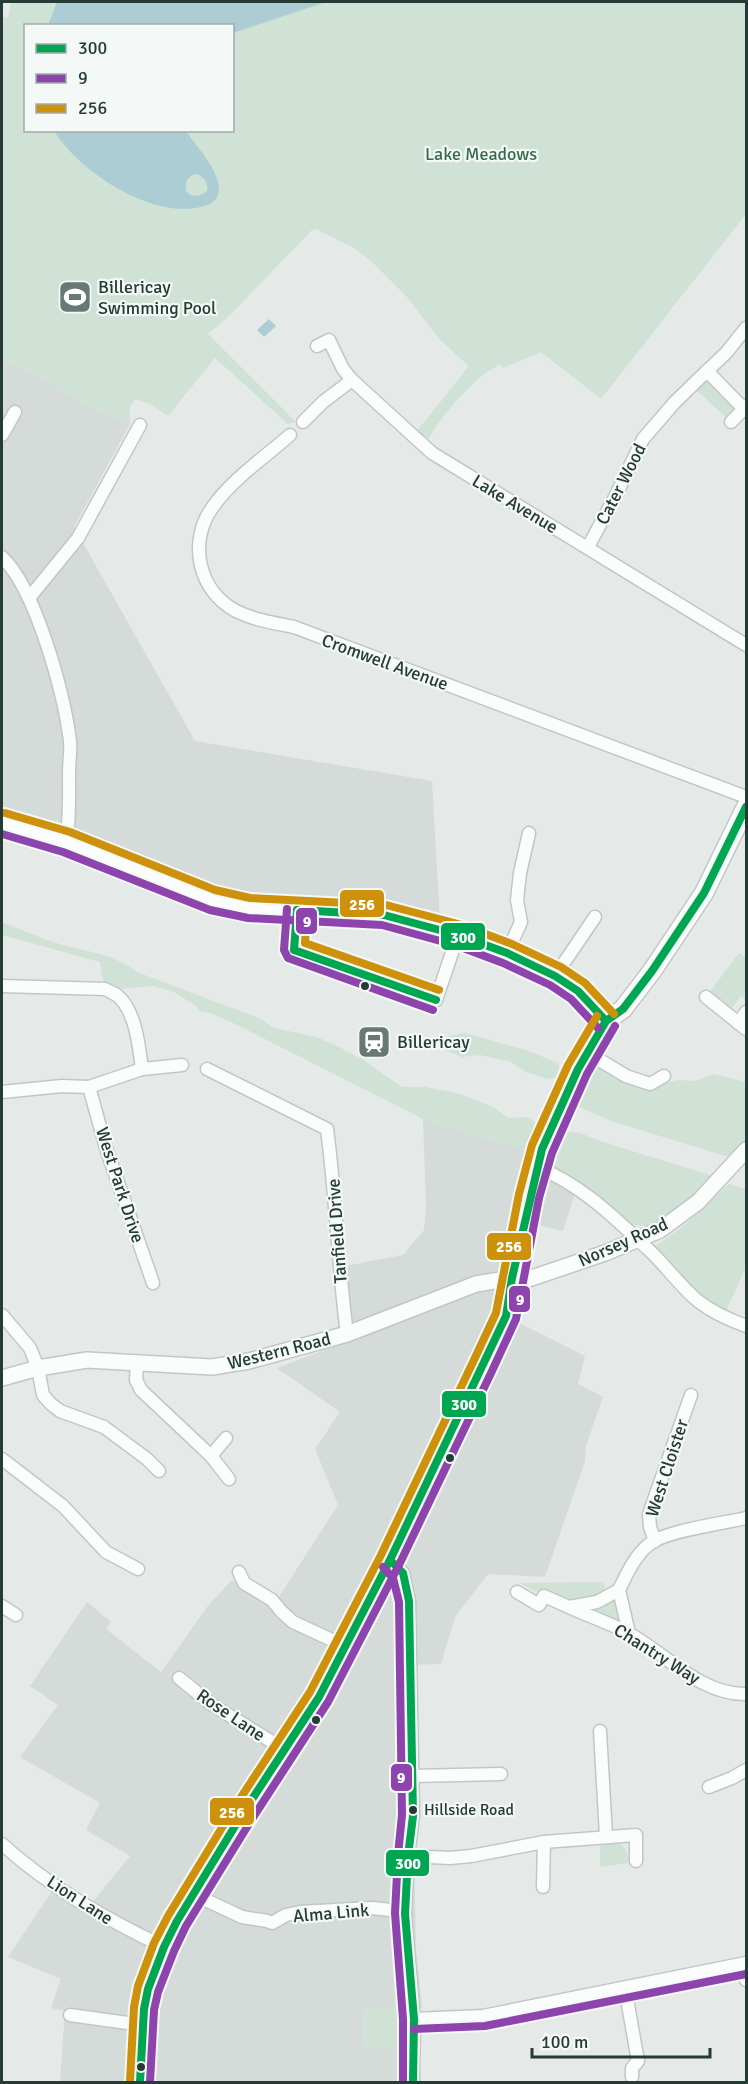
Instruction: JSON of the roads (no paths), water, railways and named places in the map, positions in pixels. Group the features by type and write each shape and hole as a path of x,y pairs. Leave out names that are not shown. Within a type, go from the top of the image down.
{"main road":[{"path":"140,2082 142,2025 148,1989 164,1947 193,1894 243,1813 319,1697 390,1560 506,1316 529,1196 542,1149 578,1070 606,1021 623,1009 652,971 704,893 747,807"}],"street":[{"name":"Cater Wood","path":"588,547 643,439 675,402 726,353 747,328"},
{"name":"Lake Avenue","path":"317,346 334,337 343,369 352,380 432,453 747,645"},
{"path":"707,371 745,407 731,422"},
{"path":"303,422 323,402 352,380"},
{"path":"2,432 15,412"},
{"path":"29,598 78,538 140,425"},
{"name":"Cromwell Avenue","path":"290,435 230,486 212,508 202,526 198,550 203,576 215,595 224,604 254,619 294,627 747,796"},
{"path":"2,557 18,576 29,598 55,673 68,726 70,823 66,842"},
{"path":"2,823 66,842 212,900 249,909 384,915 458,935 507,953 555,976 578,991 606,1021"},
{"path":"507,953 521,922 517,900 520,873 529,833"},
{"path":"297,910 294,950 436,1000 458,935"},
{"path":"555,976 595,917"},
{"path":"2,986 105,990 118,996 137,1032 142,1069"},
{"path":"706,997 742,1026 747,1012"},
{"path":"588,1053 626,1076 650,1084 664,1076"},
{"path":"2,1092 62,1086 89,1087 142,1069 182,1065"},
{"name":"Tanfield Drive","path":"207,1069 327,1129 332,1165 339,1271 347,1334"},
{"name":"West Park Drive","path":"89,1087 117,1181 153,1282"},
{"name":"Norsey Road","path":"512,1282 605,1253 660,1230 698,1202 747,1150"},
{"path":"537,1167 561,1177 601,1206 699,1302 747,1326"},
{"name":"Western Road","path":"2,1378 38,1368 87,1360 212,1367 249,1361 347,1334 476,1284 512,1282"},
{"path":"2,1315 24,1340 38,1368 43,1395 51,1404 60,1411 104,1427 145,1463 159,1471"},
{"path":"137,1362 136,1380 141,1389 211,1456 229,1479"},
{"name":"West Cloister","path":"655,1541 650,1527 649,1514 691,1395"},
{"path":"211,1456 226,1438"},
{"path":"2,1459 63,1506 103,1556 138,1569"},
{"path":"569,1607 597,1602 619,1590 630,1567 655,1541 669,1535 747,1518"},
{"path":"390,1560 403,1573 409,1600 413,1816 405,1914 414,2019 413,2082"},
{"path":"239,1572 244,1584 272,1600 293,1622 345,1646"},
{"path":"619,1590 629,1633"},
{"name":"Chantry Way","path":"517,1592 539,1605 544,1596 629,1633 709,1687 734,1694 747,1694"},
{"path":"2,1606 16,1615"},
{"name":"Rose Lane","path":"179,1678 211,1704 285,1750"},
{"path":"600,1731 606,1836"},
{"path":"709,1787 747,1770"},
{"path":"412,1776 501,1774"},
{"path":"408,1856 460,1857 544,1842 636,1835 636,1862"},
{"path":"543,1887 544,1842"},
{"name":"Lion Lane","path":"2,1844 58,1888 122,1927 164,1947"},
{"name":"Alma Link","path":"193,1894 242,1917 272,1923 286,1915 300,1912 391,1910 405,1914"},
{"path":"414,2019 483,2016 745,1963 747,1980"},
{"path":"625,1988 638,2061 632,2068 632,2077"},
{"path":"70,2016 142,2025"}],"water":[{"path":"57,2 326,2 234,33 234,24 48,24"},
{"path":"55,132 187,132 212,167 216,175 219,194 208,205 201,207 181,209 161,206 118,189 81,162","holes":["197,174 207,183 207,191 193,196 188,193 186,181 192,175"]},
{"path":"269,319 276,326 264,337 257,330"}],"place":[{"name":"Billericay Swimming Pool","path":"75,297"},
{"name":"Billericay","path":"374,1042"},
{"name":"Hillside Road","path":"413,1810"}],"park label":[{"name":"Lake Meadows","path":"481,154"}]}
